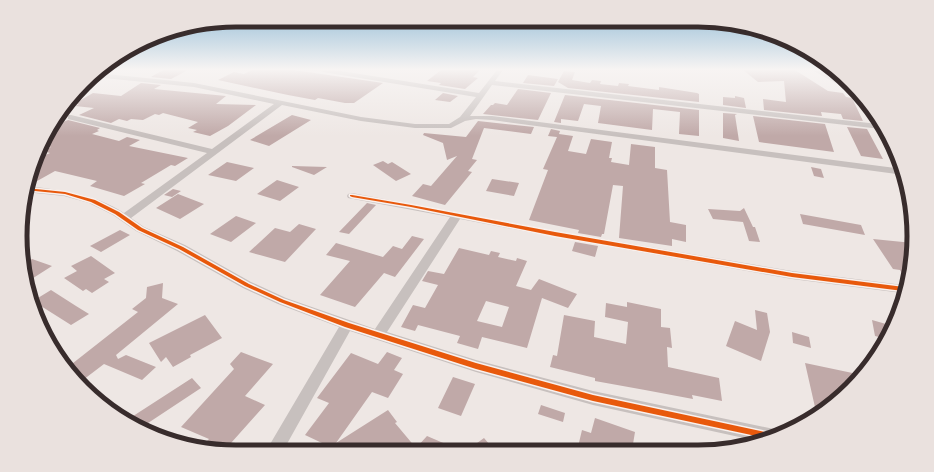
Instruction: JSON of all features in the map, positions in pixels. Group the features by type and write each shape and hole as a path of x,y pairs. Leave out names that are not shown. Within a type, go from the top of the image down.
{"street":[{"path":"230,92 361,119 415,126 451,126 463,119 476,116 897,171"},
{"path":"461,92 480,95"},
{"path":"463,119 483,92"},
{"path":"578,92 876,127"},
{"path":"126,218 280,102"},
{"path":"71,117 213,152"},
{"path":"32,190 65,193 93,201 126,218 140,229 181,248 247,285 282,301 347,325 476,366 586,396 763,435"},
{"path":"352,196 555,234 792,275 900,289"},
{"path":"378,335 456,216"},
{"path":"277,445 347,325"}],"building":[{"path":"127,92 185,92 226,96 216,104 256,105 228,126 210,136 193,132 197,130 188,128 198,122 163,113 159,115 155,114 143,120 131,119 127,121 119,119 111,123 79,115 94,108 75,106 79,104 74,104 93,93 121,96"},
{"path":"274,92 370,92 354,103 345,103 318,98 315,100"},
{"path":"516,92 551,93 538,120 483,114 491,105 495,103 507,105"},
{"path":"606,92 691,92 699,94 699,102"},
{"path":"785,92 843,93 846,97 852,98 863,121 843,119 841,114 821,112 822,116 764,110 763,99 786,102"},
{"path":"443,93 458,96 450,102 435,100"},
{"path":"565,95 699,110 699,136 679,134 680,112 653,109 652,130 598,123 601,106 584,104 578,121 561,119 561,123 554,122"},
{"path":"735,96 744,98 746,108 723,105 723,97 735,98"},
{"path":"723,113 737,114 735,115 739,141 723,138"},
{"path":"292,115 311,120 269,146 250,140"},
{"path":"753,116 825,124 834,152 759,142"},
{"path":"68,120 100,128 97,130 99,131 92,134 119,141 127,137 140,140 129,146 188,158 175,166 171,165 141,183 145,184 124,196 90,186 97,181 55,171 34,183 43,156 50,153 45,152 51,147 48,146 60,123"},
{"path":"478,121 534,127 531,134 484,128 472,159 477,160 468,171 472,172 445,205 412,196 423,184 431,186 457,156 447,160 443,143 423,135 424,133 466,137"},
{"path":"847,127 867,129 883,159 861,156"},
{"path":"551,129 560,131 559,134 573,136 568,151 586,154 591,139 612,142 609,158 612,158 611,162 629,165 631,144 655,147 655,168 667,170 670,222 686,225 686,242 672,239 672,246 619,238 623,186 613,185 604,234 602,234 601,237 578,233 579,230 529,220 548,170 543,169 557,137 548,136"},
{"path":"383,161 388,164 392,162 411,174 396,181 373,165"},
{"path":"227,162 254,168 236,181 208,175"},
{"path":"292,166 327,167 314,175"},
{"path":"811,167 821,169 824,178 814,176"},
{"path":"492,179 519,183 514,196 486,191"},
{"path":"277,180 299,187 280,201 257,194"},
{"path":"173,189 181,191 172,197 164,195"},
{"path":"178,194 204,204 180,219 156,208"},
{"path":"367,203 376,205 349,234 339,232"},
{"path":"744,208 753,227 755,227 760,242 749,241 743,222 713,219 708,209 740,211"},
{"path":"800,214 861,225 865,235 803,224"},
{"path":"236,216 256,223 231,242 210,234"},
{"path":"299,224 316,229 285,262 249,252 275,228 290,232"},
{"path":"120,230 130,235 101,252 90,246"},
{"path":"412,236 424,239 395,277 384,273 355,307 320,295 350,261 326,255 336,243 383,257 393,246 402,249"},
{"path":"873,239 907,242 903,275 900,270 893,269"},
{"path":"575,242 598,246 595,257 572,251"},
{"path":"459,248 489,255 491,251 500,253 498,257 516,261 517,258 527,261 516,286 531,290 539,279 577,294 568,308 542,298 527,348 482,337 478,349 457,343 460,336 418,325 415,331 401,327 413,305 425,308 438,285 422,281 428,271 444,274","holes":["486,301 509,307 502,327 477,321"]},
{"path":"91,256 115,273 104,279 109,282 92,293 86,289 83,291 64,278 77,271 71,266"},
{"path":"32,259 52,266 31,279 29,261"},
{"path":"163,283 162,298 178,304 116,355 118,359 126,355 156,367 142,380 104,364 84,379 71,364 138,312 132,309 146,298 147,287"},
{"path":"51,290 89,314 71,325 39,305 37,299"},
{"path":"627,302 661,309 661,327 670,328 672,348 667,347 668,367 719,378 722,401 692,395 693,399 595,381 595,378 550,367 553,355 557,356 564,315 595,321 594,337 626,344 628,322 605,317 606,303 627,307"},
{"path":"755,310 767,313 770,332 761,361 726,346 735,321 757,330"},
{"path":"205,315 222,338 190,355 191,357 173,367 166,357 161,362 149,343"},
{"path":"872,320 887,324 880,337 875,336"},
{"path":"792,332 809,337 811,348 793,343"},
{"path":"241,352 273,364 245,396 265,405 231,443 234,444 233,445 206,442 209,439 181,427 234,369 230,364"},
{"path":"387,352 402,358 394,370 403,374 388,398 372,392 336,443 388,410 397,422 395,423 413,445 326,445 305,435 329,403 317,398 351,353 378,364"},
{"path":"805,363 855,374 836,393 815,409"},
{"path":"453,377 475,384 461,416 438,408"},
{"path":"192,378 201,388 146,424 131,417"},
{"path":"541,405 565,413 563,422 538,414"},
{"path":"595,418 635,432 633,445 578,445 582,430 591,433"},
{"path":"427,436 448,445 419,445"},
{"path":"484,438 490,445 474,445"}],"cycle path":[{"path":"32,190 65,193 93,201 117,213 140,229 181,248 247,285 282,301 347,325 476,366 593,398 763,435"},
{"path":"352,196 555,234 792,275 900,289"}]}
